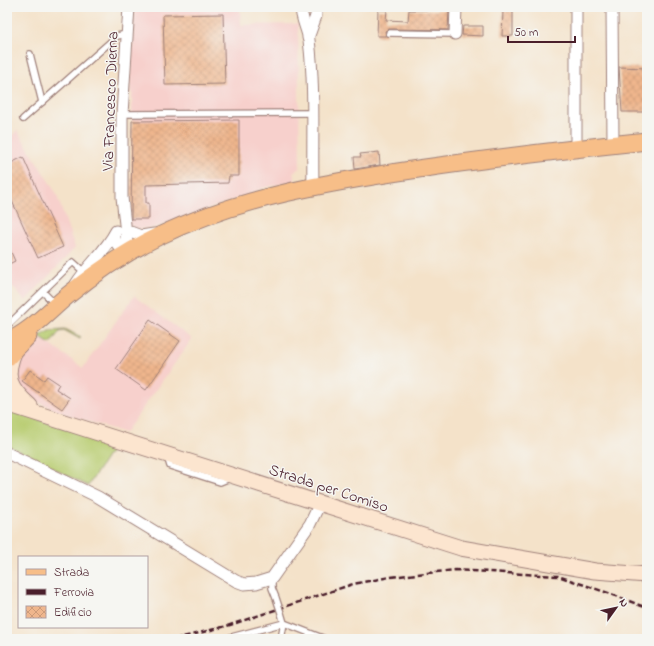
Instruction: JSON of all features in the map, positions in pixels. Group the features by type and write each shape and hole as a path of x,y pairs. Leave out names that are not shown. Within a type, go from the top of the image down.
{"main road":[{"path":"30,406 14,390 9,377 10,350 26,331 62,301 128,252 178,228 233,206 313,187 450,164 647,140"},
{"path":"7,393 62,421"},
{"name":"Strada per Comiso","path":"7,404 461,548 595,571 647,575"}],"street":[{"name":"Via Francesco Dierna","path":"122,197 122,114 129,7"},
{"path":"455,34 456,7"},
{"path":"576,7 576,149"},
{"path":"612,7 613,144"},
{"path":"308,38 316,11 301,11 308,38 312,112 313,187"},
{"path":"122,197 128,252"},
{"path":"62,301 114,235 120,218 122,197"},
{"path":"125,230 141,236 178,228"},
{"path":"114,235 117,244 121,249 128,252"},
{"path":"7,453 98,496 236,581 244,584 256,583 272,578 310,524 320,503"}],"lane":[{"path":"389,33 455,34"},
{"path":"23,119 118,36 127,34"},
{"path":"30,54 42,102"},
{"path":"122,114 312,112"},
{"path":"7,326 73,262 84,272"},
{"path":"43,292 62,301"},
{"path":"272,578 272,588 284,623 281,639"},
{"path":"224,639 284,623 326,639"}],"shaded area":[{"path":"135,7 240,7 241,25 298,24 300,168 293,172 295,181 262,188 248,195 154,228 136,229 128,224 126,220 131,219 132,93 130,91"},
{"path":"17,130 56,193 75,248 25,301 11,285 7,288 7,142"},
{"path":"134,296 192,339 125,433 65,414 38,402 23,391 15,377 19,354 38,336 83,368"}],"green space":[{"path":"65,329 81,337 80,339 64,330 60,331 50,344 38,336 49,330"},
{"path":"7,410 116,443 88,486 7,445"}],"building":[{"path":"378,10 387,10 386,20 408,21 409,10 449,10 448,30 389,29 385,31 386,36 377,36"},
{"path":"503,11 513,11 513,36 502,36"},
{"path":"223,14 225,84 165,85 163,15"},
{"path":"463,26 483,26 483,36 462,35"},
{"path":"619,67 646,68 646,112 622,112"},
{"path":"239,120 239,176 229,176 228,183 146,185 146,203 149,203 149,219 131,219 132,121"},
{"path":"379,152 380,165 355,169 354,157 361,157 360,154"},
{"path":"23,157 63,247 38,258 7,190 7,165"},
{"path":"7,243 15,261 7,265"},
{"path":"150,320 180,341 146,390 116,369"},
{"path":"30,370 44,380 47,376 59,384 56,389 70,398 62,409 22,381"}],"railway":[{"path":"175,639 227,626 353,584 390,577 455,570 558,576 647,608"},
{"path":"7,638 12,639"}]}
